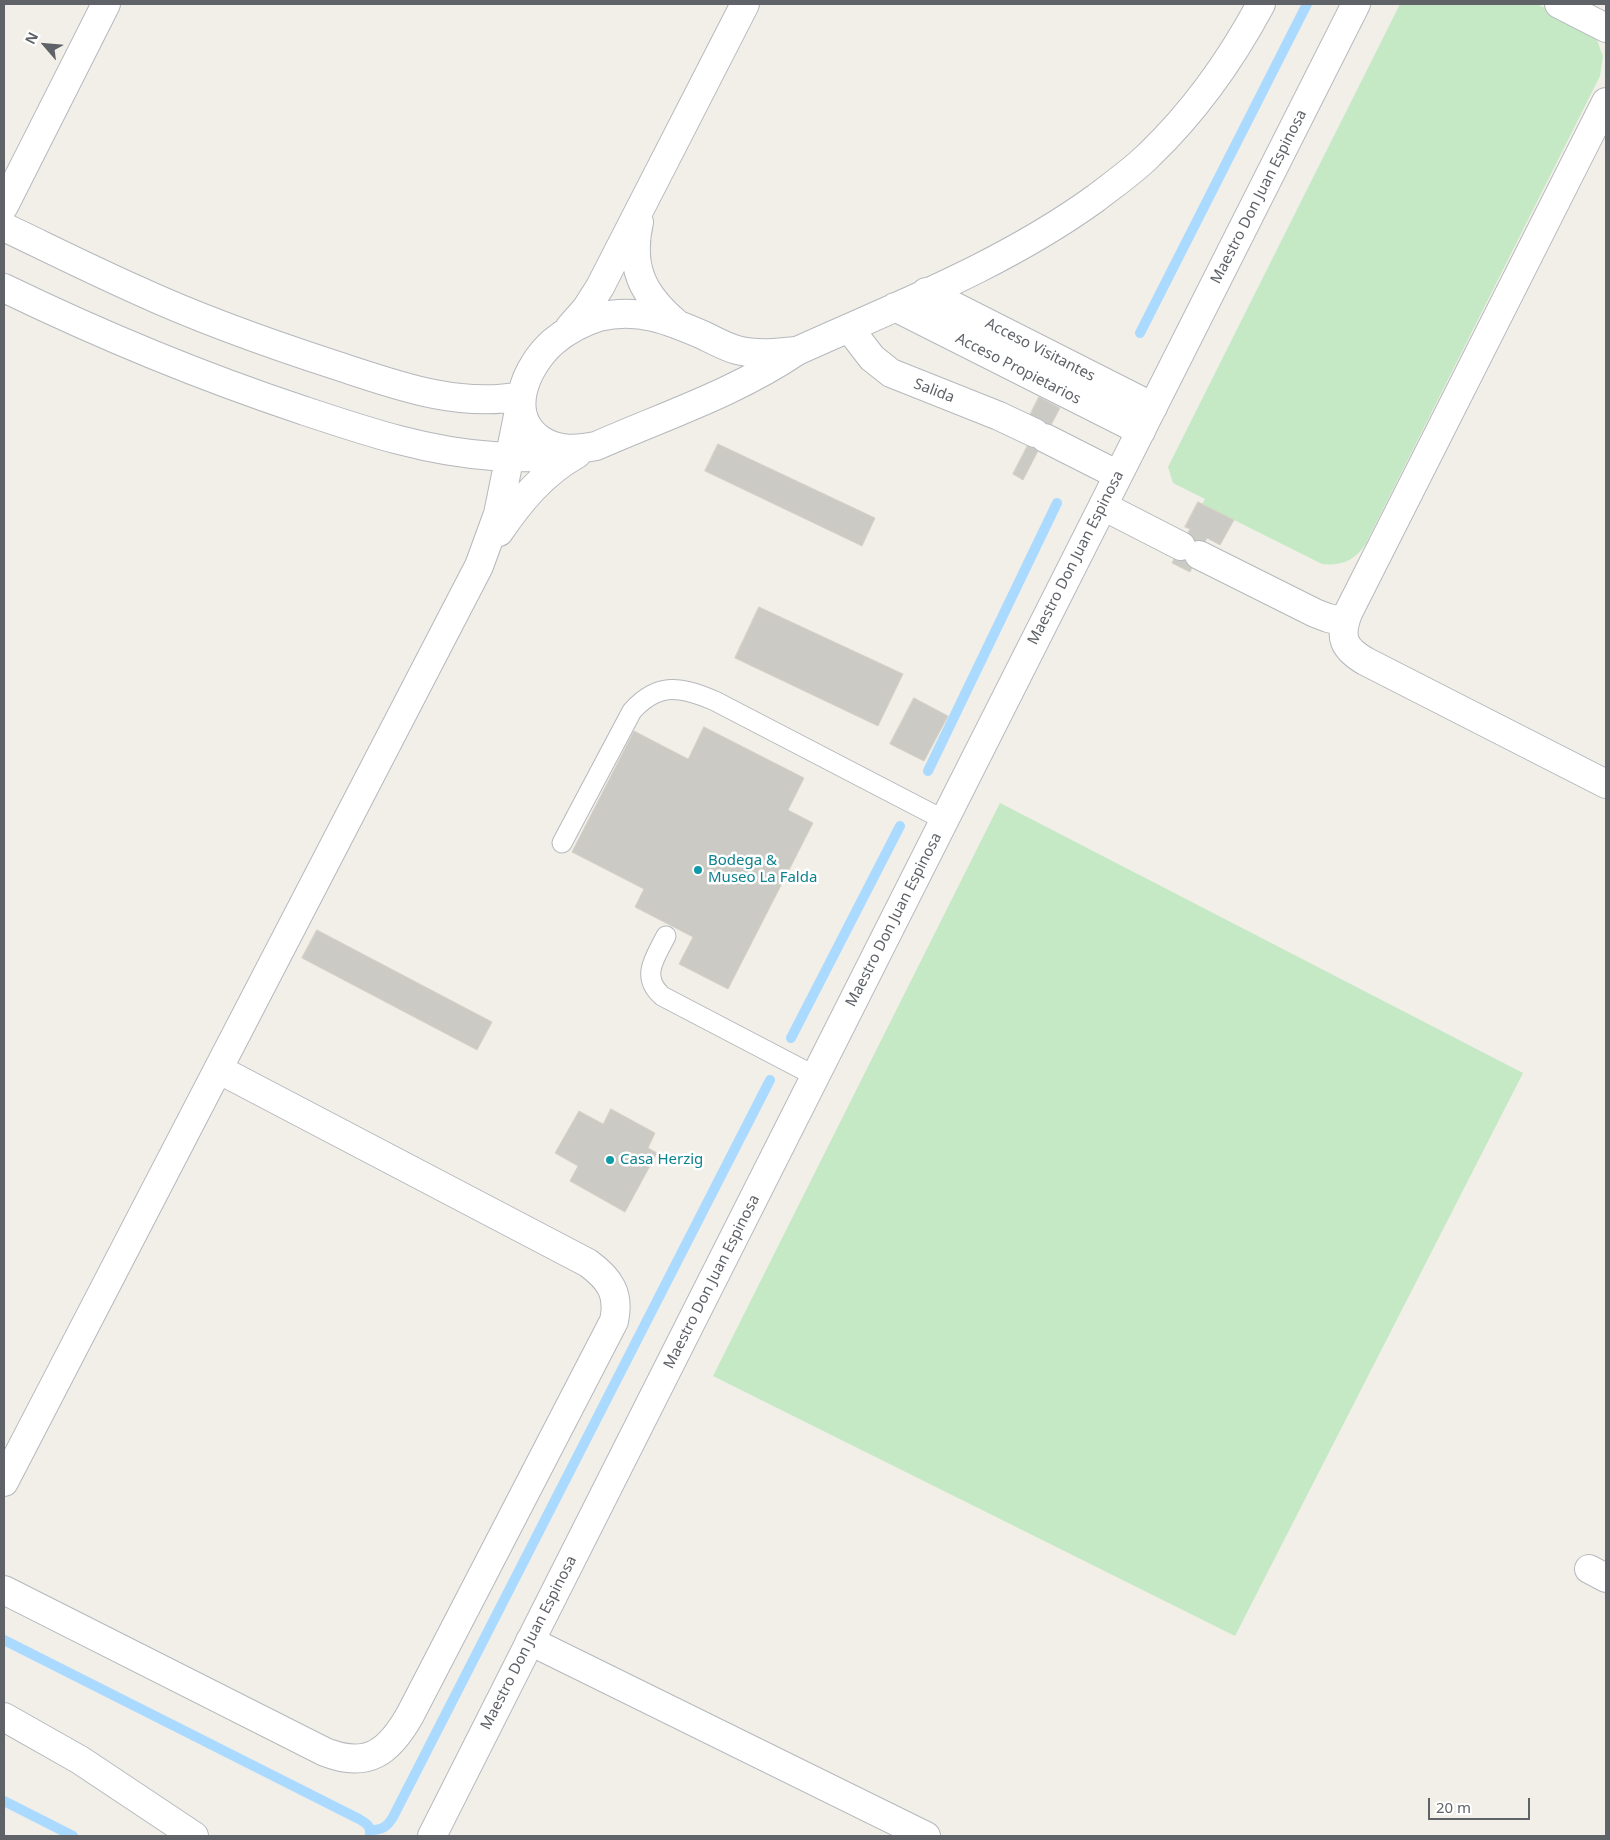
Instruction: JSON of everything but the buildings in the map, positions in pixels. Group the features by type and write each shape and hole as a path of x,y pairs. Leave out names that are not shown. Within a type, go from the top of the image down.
{"street":[{"path":"4,206 12,171 106,4"},
{"path":"562,335 586,309 600,287 745,4"},
{"path":"4,1482 479,566 518,506 542,479 569,458 735,388 766,372 797,351 1001,257 1077,211 1148,157 1185,118 1208,88 1242,37 1261,4"},
{"name":"Maestro Don Juan Espinosa","path":"432,1836 1356,4"},
{"path":"1559,4 1606,28"},
{"path":"1606,102 1345,622 1343,632 1344,641 1349,649 1361,658 1606,784"},
{"path":"645,199 636,242 636,256 641,281 654,302 678,324"},
{"path":"4,227 138,291 302,355 438,396 455,399 489,400 522,396"},
{"path":"4,288 140,350 266,398 409,444 470,455 510,457 531,457 569,449 596,446"},
{"name":"Acceso Visitantes","path":"926,292 1153,407"},
{"name":"Acceso Propietarios","path":"895,306 1141,431"},
{"path":"479,566 498,514 522,396 536,363 552,343 562,335 592,320 624,313 651,316 678,324 735,350 763,353 797,351"},
{"name":"Salida","path":"849,328 872,358 891,373 999,416 1118,475"},
{"path":"522,396 522,418 527,428 544,442 556,447 569,449"},
{"path":"1103,506 1315,612 1328,618 1345,622"},
{"path":"4,1590 326,1752 347,1759 360,1759 373,1755 395,1740 410,1715 612,1328 617,1307 614,1294 608,1281 588,1263 218,1069"},
{"path":"530,1641 926,1836"},
{"path":"4,1717 80,1760 194,1836"}],"lane":[{"path":"562,843 632,711 642,700 666,689 691,691 715,701 944,820"},
{"path":"666,936 652,965 651,981 655,989 670,1000 816,1076"}],"green space":[{"path":"1400,4 1537,4 1580,25 1596,38 1603,56 1600,76 1365,545 1352,559 1335,564 1322,564 1202,504 1205,499 1173,483 1168,467"},
{"path":"1000,803 1523,1073 1235,1636 713,1376"}],"waterway":[{"path":"1140,333 1307,4"},
{"path":"928,771 1057,503"},
{"path":"791,1038 900,826"},
{"path":"371,1830 384,1827 393,1817 770,1080"},
{"path":"4,1640 359,1819 368,1825 370,1834"},
{"path":"4,1801 73,1836"}],"place":[{"name":"Bodega & Museo La Falda","path":"698,870"},
{"name":"Casa Herzig","path":"610,1160"}]}
